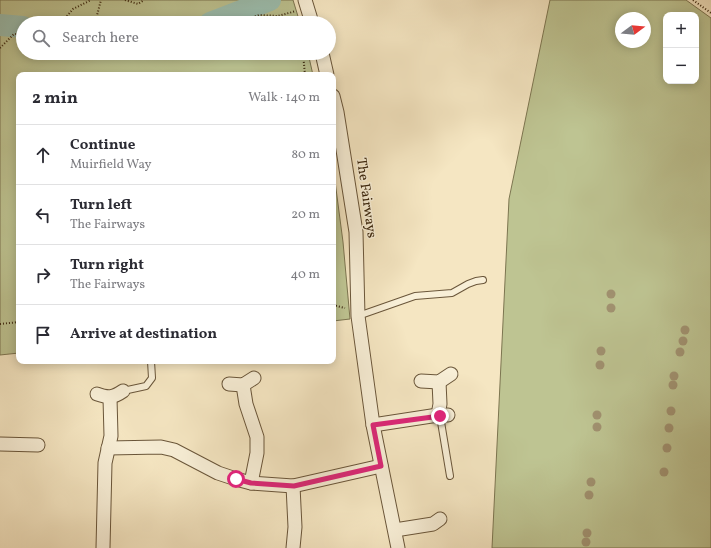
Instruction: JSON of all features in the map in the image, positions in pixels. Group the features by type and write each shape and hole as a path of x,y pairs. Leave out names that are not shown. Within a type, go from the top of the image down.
{"street":[{"path":"302,5 308,16"},
{"path":"324,60 326,72"},
{"name":"The Fairways","path":"336,108 356,232 358,316 373,425 398,548"},
{"path":"421,381 439,382 451,374"},
{"path":"229,384 248,382 246,404 257,437 257,454 251,483"},
{"path":"373,425 442,415 439,382"},
{"path":"103,548 105,463 111,423 104,396 113,397 123,391"},
{"path":"0,444 38,444"},
{"path":"108,448 161,447 174,450 218,472 236,479 251,483 294,486 381,466"},
{"path":"293,548 295,527 294,486"},
{"path":"394,530 433,524 440,519"}],"lane":[{"path":"358,316 415,296 452,293 468,284 483,280"},
{"path":"123,391 146,386 152,378 151,364"},
{"path":"442,415 450,476"}],"path":[{"path":"67,16 73,9 91,0"},
{"path":"98,16 101,0"},
{"path":"125,0 138,4 144,0"},
{"path":"693,0 711,13"},
{"path":"256,16 278,16 302,5"},
{"path":"0,48 14,34 16,34"},
{"path":"304,60 305,72"},
{"path":"0,324 16,322"}],"green space":[{"path":"0,0 293,0 298,16 16,16 16,60 310,60 312,72 16,72 16,353 0,355"},
{"path":"550,0 686,0 711,18 711,548 492,548 509,199"},
{"path":"336,189 343,242 350,319 336,321"}],"waterway":[{"path":"228,16 270,0"},
{"path":"0,25 16,26"}],"route":[{"path":"236,479 251,483 294,486 381,466 373,425 440,416"}]}
